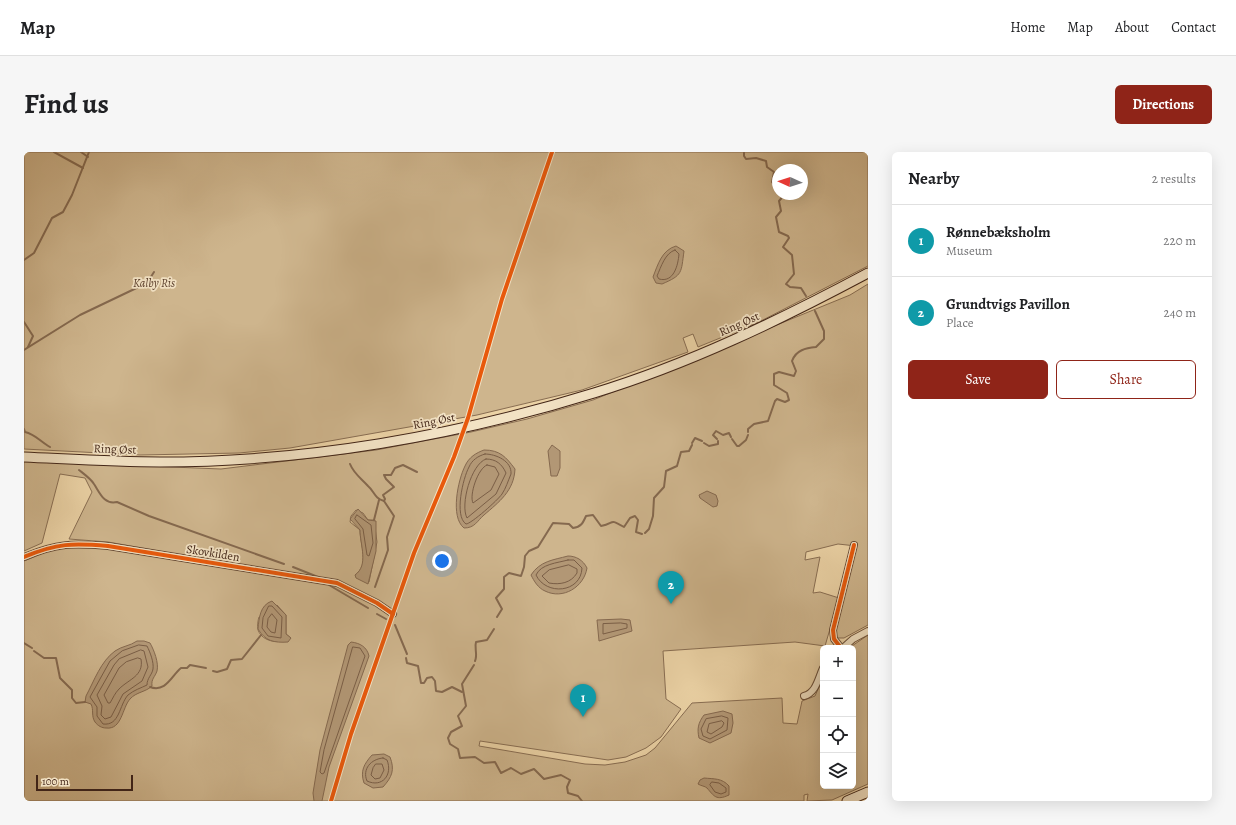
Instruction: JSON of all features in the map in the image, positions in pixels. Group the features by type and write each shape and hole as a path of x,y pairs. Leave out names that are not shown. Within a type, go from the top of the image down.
{"main road":[{"name":"Ring Øst","path":"24,456 161,462 236,459 327,451 473,426 596,393 671,366 755,330 868,273"},
{"path":"847,801 868,792"}],"street":[{"name":"Skovkilden","path":"24,557 58,545 76,543 108,546 337,583 377,603 392,614"},
{"path":"839,645 834,639 833,630 854,545"},
{"path":"846,645 868,631"},
{"path":"804,696 814,689 820,675"}],"green space":[{"name":"Kalby Ris","path":"24,152 868,152 868,266 757,323 698,347 693,334 683,338 688,352 582,390 477,415 290,448 239,453 140,455 24,449"},
{"path":"868,284 868,625 844,638 837,638 835,630 856,546 838,544 806,552 805,560 820,557 813,593 820,592 839,598 825,645 795,642 663,651 666,699 681,709 661,737 646,748 626,757 608,760 480,741 479,746 585,764 605,765 625,762 646,755 655,748 692,703 782,698 783,723 797,724 802,701 815,696 820,685 820,789 856,789 856,645 853,645 868,635 868,784 832,800 807,801 808,794 804,795 804,801 24,801 24,561 58,547 107,549 317,583 345,584 108,542 69,539 92,492 85,478 60,474 42,543 24,551 24,461 221,469 376,450 471,432 527,419 593,400 850,295","holes":["356,510 363,513 368,520 374,520 377,542 369,582 355,575 360,571 362,566 363,554 360,530 350,522 351,516","277,605 286,615 286,634 291,638 277,642 268,640 260,634 258,630 259,617"]}],"water":[{"path":"676,246 684,251 680,272 674,278 662,284 656,283 653,277 661,258 667,251"},
{"path":"552,445 560,451 560,468 557,476 551,476 548,451"},
{"path":"484,450 494,451 509,461 515,469 514,477 509,490 500,501 476,524 468,528 464,528 457,516 456,507 462,472 471,458"},
{"path":"707,491 716,495 718,501 717,506 713,507 700,498 699,495"},
{"path":"358,509 368,520 376,521 376,551 368,584 356,578 355,575 362,566 363,554 360,530 350,519"},
{"path":"568,556 579,559 587,568 582,581 572,590 559,594 545,591 540,588 531,575 535,570 547,562"},
{"path":"272,601 286,615 286,634 291,638 288,642 278,642 267,639 258,629 260,616 263,609"},
{"path":"597,620 630,620 632,631 599,641"},
{"path":"137,641 150,643 157,660 157,671 152,682 152,686 130,699 119,722 115,726 106,728 97,725 94,720 91,704 85,702 86,696 98,672 110,655 118,649"},
{"path":"351,642 363,646 367,650 369,656 329,767 322,801 314,801 313,793 320,750 348,645"},
{"path":"723,711 732,714 733,723 731,733 710,743 699,738 698,726 704,715"},
{"path":"384,754 390,757 392,773 389,780 383,787 373,788 364,783 362,775 363,771 367,761 372,755"},
{"path":"704,778 718,779 726,783 729,786 729,795 721,798 716,797 706,787 698,784 700,780"}],"waterway":[{"path":"54,152 83,168"},
{"path":"81,152 88,157"},
{"path":"24,260 34,253 52,218 63,212 72,195 89,152"},
{"path":"744,152 746,159 756,158 766,161 767,167 772,171"},
{"path":"780,200 781,211 776,217 779,232 788,236 789,238 783,247 792,255 794,274 786,284 790,287 801,288 806,296"},
{"path":"24,350 80,315 147,283 154,272"},
{"path":"748,432 748,429 754,424 768,421 777,399 785,402 789,400 787,393 774,385 774,374 779,372 794,376 796,371 792,361 796,354 805,349 816,347 824,339 824,331 815,311"},
{"path":"24,322 33,336 28,347"},
{"path":"24,429 25,432 35,436 50,447"},
{"path":"717,439 713,435 716,431 723,435 729,433 731,437"},
{"path":"732,439 737,446 739,446 746,440 748,435"},
{"path":"692,443 695,438 702,441"},
{"path":"704,443 709,446 718,444 718,441"},
{"path":"645,533 649,529 653,516 654,498 664,487 666,471 677,466 681,452 689,451 692,445"},
{"path":"350,464 376,497 384,501 394,516 387,537 388,550 375,587"},
{"path":"384,501 385,499 383,495 394,487 384,475 391,475 395,468 403,465 417,472"},
{"path":"79,470 91,480 103,498 109,502 117,502 149,516 284,564"},
{"path":"374,520 379,500"},
{"path":"497,617 502,609 496,598 504,589 504,577 509,573 521,576 525,556 529,551 538,547 553,523 569,524 573,528 578,527 584,521 586,516 593,515 601,526 614,522 624,527 630,518 635,516 638,520 636,532 642,534"},
{"path":"293,567 318,577"},
{"path":"329,585 368,608"},
{"path":"377,614 386,619"},
{"path":"395,625 407,654"},
{"path":"475,661 476,642 487,640 494,629"},
{"path":"213,671 217,672 227,669 231,660 242,659 261,635"},
{"path":"24,643 32,648"},
{"path":"34,651 44,658 56,658 60,678 72,690 72,698 76,703 85,702"},
{"path":"406,658 407,663 418,666 421,683 424,683 427,678 432,677 435,681 436,691 442,692 452,687 462,692"},
{"path":"150,687 160,688 181,668 187,668 190,665 206,668"},
{"path":"474,665 462,684 466,706 458,716 462,726 451,732 448,738 450,744 458,749 460,758 475,757 484,763 495,762 501,773 511,768 521,774 534,769 544,779 561,775 570,780 567,787 568,793 578,796 582,801"}],"cycle path":[{"path":"331,801 351,734 414,553 454,457 468,418 502,299 552,152"},
{"path":"24,557 46,549 65,545 85,544 108,546 337,583 377,603 393,614"},
{"path":"839,645 834,639 833,630 854,545"}],"place":[{"name":"Grundtvigs Pavillon","path":"671,604"},
{"name":"Rønnebæksholm","path":"583,717"}]}
